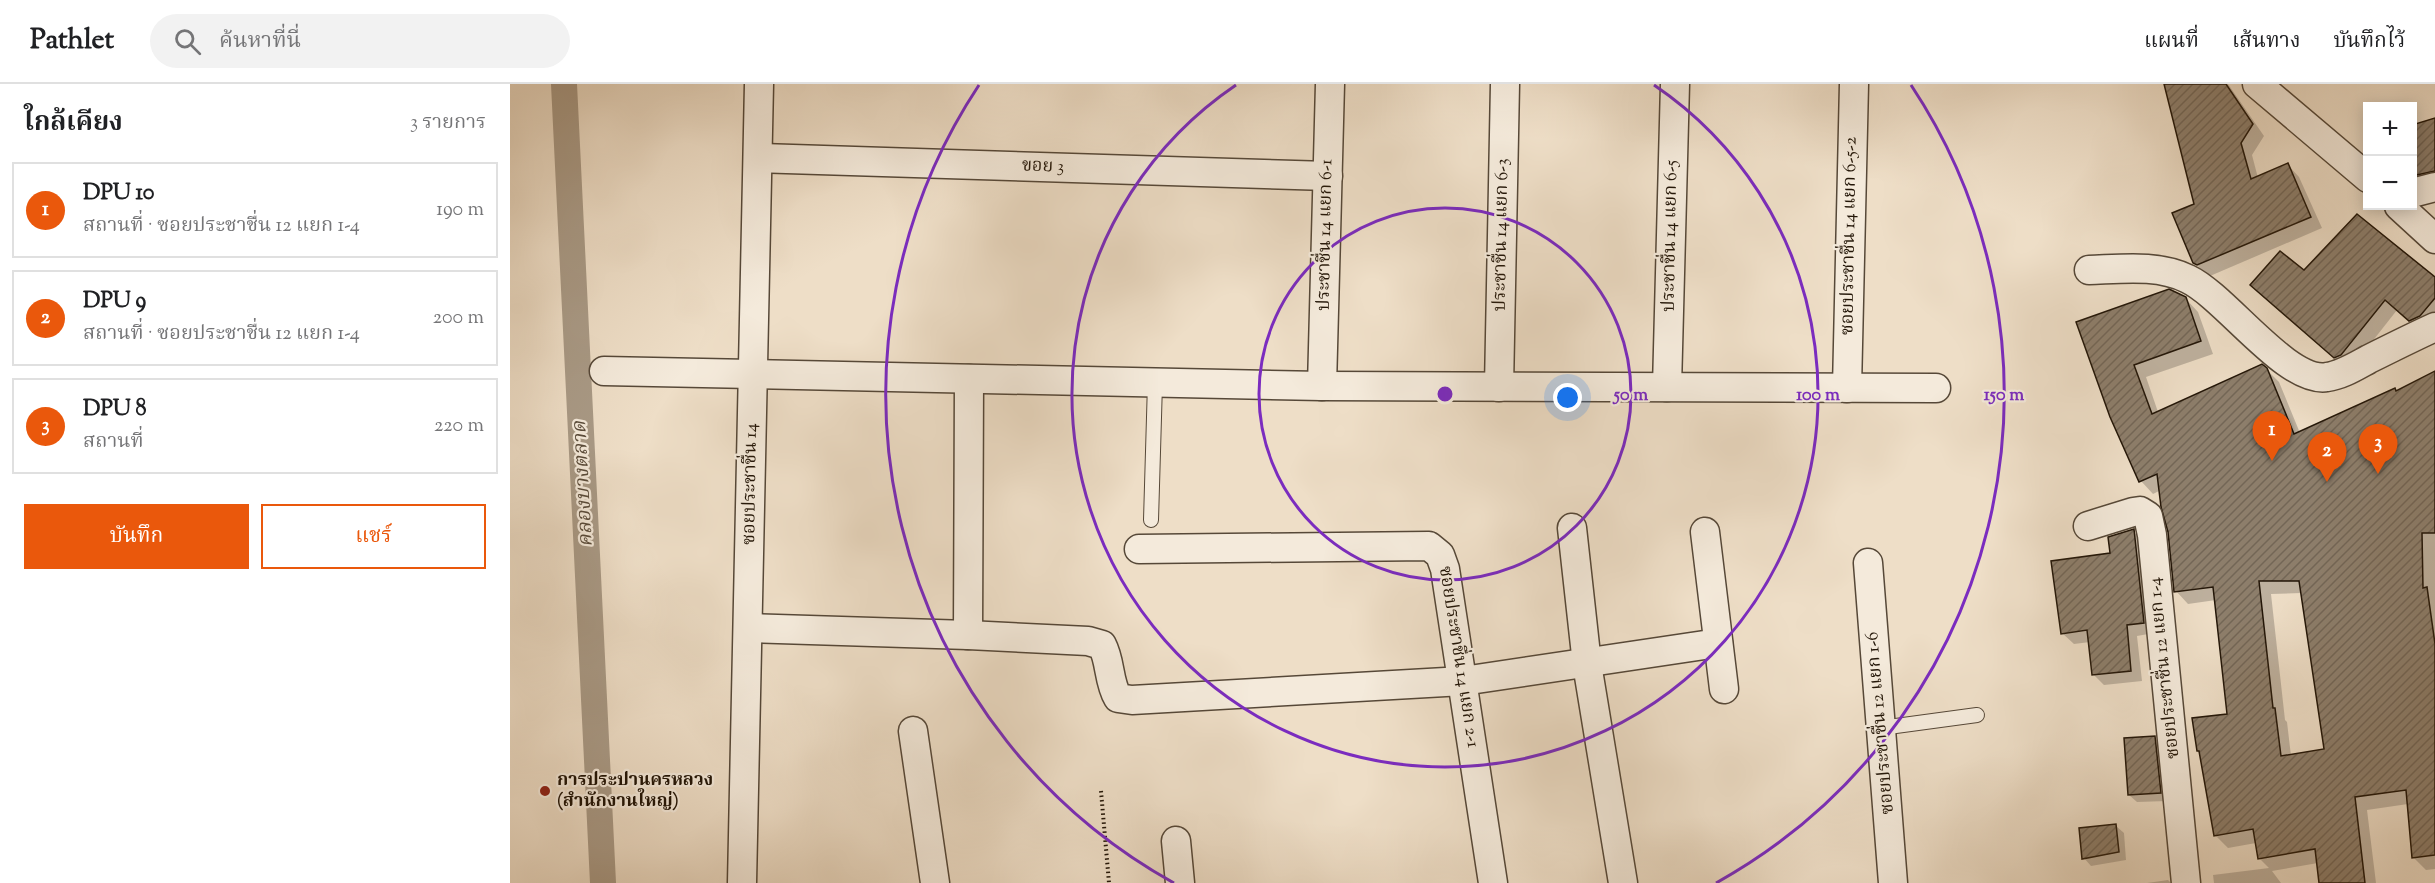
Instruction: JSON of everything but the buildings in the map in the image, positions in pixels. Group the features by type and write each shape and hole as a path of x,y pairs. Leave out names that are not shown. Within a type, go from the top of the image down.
{"street":[{"name":"ซอยประชาชื่น 14","path":"742,883 759,84"},
{"name":"ประชาชื่น 14 แยก 6-1","path":"1322,386 1330,84"},
{"name":"ประชาชื่น 14 แยก 6-3","path":"1499,387 1505,84"},
{"name":"ประชาชื่น 14 แยก 6-5","path":"1667,387 1675,84"},
{"name":"ซอยประชาชื่น 14 แยก 6-5-2","path":"1847,388 1854,84"},
{"path":"2257,84 2363,175"},
{"name":"ขอย 3","path":"758,158 1328,176"},
{"path":"2417,192 2435,187"},
{"path":"2403,210 2435,239"},
{"path":"2089,270 2166,270 2190,279 2213,296 2292,368 2311,377 2326,377 2344,372 2435,327"},
{"path":"604,371 1322,386 1936,388"},
{"path":"968,635 969,379"},
{"name":"ซอยประชาชื่น 12 แยก 1-4","path":"2088,525 2133,512 2140,511 2148,516 2152,535 2186,883"},
{"path":"1572,528 1587,664 1623,883"},
{"path":"1705,532 1724,689"},
{"name":"ซอยประชาชื่น 14 แยก 2-1","path":"1138,549 1429,546 1440,555 1445,569 1493,883"},
{"name":"ซอยประชาชื่น 12 แยก 1-6","path":"1868,563 1893,883"},
{"path":"748,628 1088,641 1102,645 1108,657 1111,685 1118,698 1132,700 1463,681 1718,643"},
{"path":"913,731 935,883"},
{"path":"1176,841 1180,883"}],"lane":[{"path":"1151,520 1155,383"},
{"path":"1881,728 1977,715"}],"path":[{"path":"1101,791 1109,883"}],"waterway":[{"name":"คลองบางตลาด","path":"564,84 603,883"}],"place":[{"name":"DPU 10","path":"2272,461"},
{"name":"DPU 8","path":"2378,474"},
{"name":"DPU 9","path":"2327,482"},
{"name":"การประปานครหลวง (สำนักงานใหญ่)","path":"545,791"}]}
